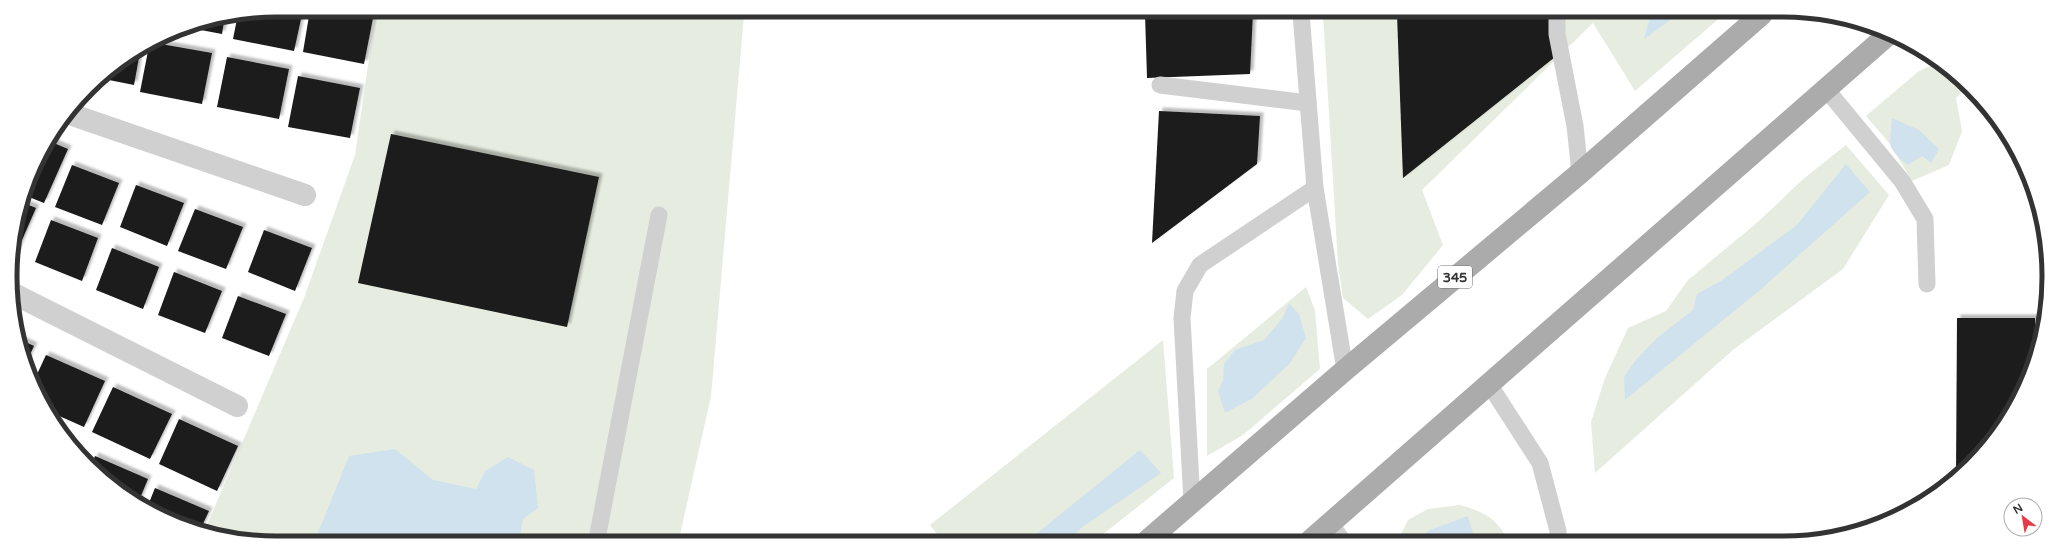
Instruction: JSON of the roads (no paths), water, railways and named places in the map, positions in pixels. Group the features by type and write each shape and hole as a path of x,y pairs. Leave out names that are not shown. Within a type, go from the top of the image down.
{"main road":[{"name":"345","path":"1153,536 1344,370 1580,173 1759,17"},
{"path":"1324,536 1336,532 1489,384 1884,38"}],"street":[{"path":"74,115 305,195"},
{"path":"18,296 237,406"}],"lane":[{"path":"1301,17 1315,188 1344,370"},
{"path":"1557,17 1557,34 1575,126 1580,173"},
{"path":"1160,85 1308,103"},
{"path":"1826,89 1902,181 1925,219 1927,284"},
{"path":"1192,502 1182,318 1186,291 1200,266 1315,188"},
{"path":"598,536 659,215"},
{"path":"1489,384 1540,463 1558,536"}],"water":[{"path":"1650,17 1674,17 1644,39"},
{"path":"1892,118 1919,130 1939,149 1931,163 1922,156 1908,165 1896,154 1892,149 1890,141"},
{"path":"1846,164 1870,192 1760,290 1625,400 1624,377 1635,361 1657,338 1693,310 1697,294 1721,281 1797,225"},
{"path":"1289,303 1299,314 1306,338 1290,363 1253,398 1225,413 1218,391 1223,380 1224,364 1235,350 1264,340 1282,319"},
{"path":"395,449 433,480 476,489 485,471 508,457 534,470 538,508 523,519 520,536 317,536 349,456"},
{"path":"1140,450 1161,473 1081,528 1074,536 1034,536"},
{"path":"1468,516 1473,534 1470,536 1422,536 1430,530"}]}
